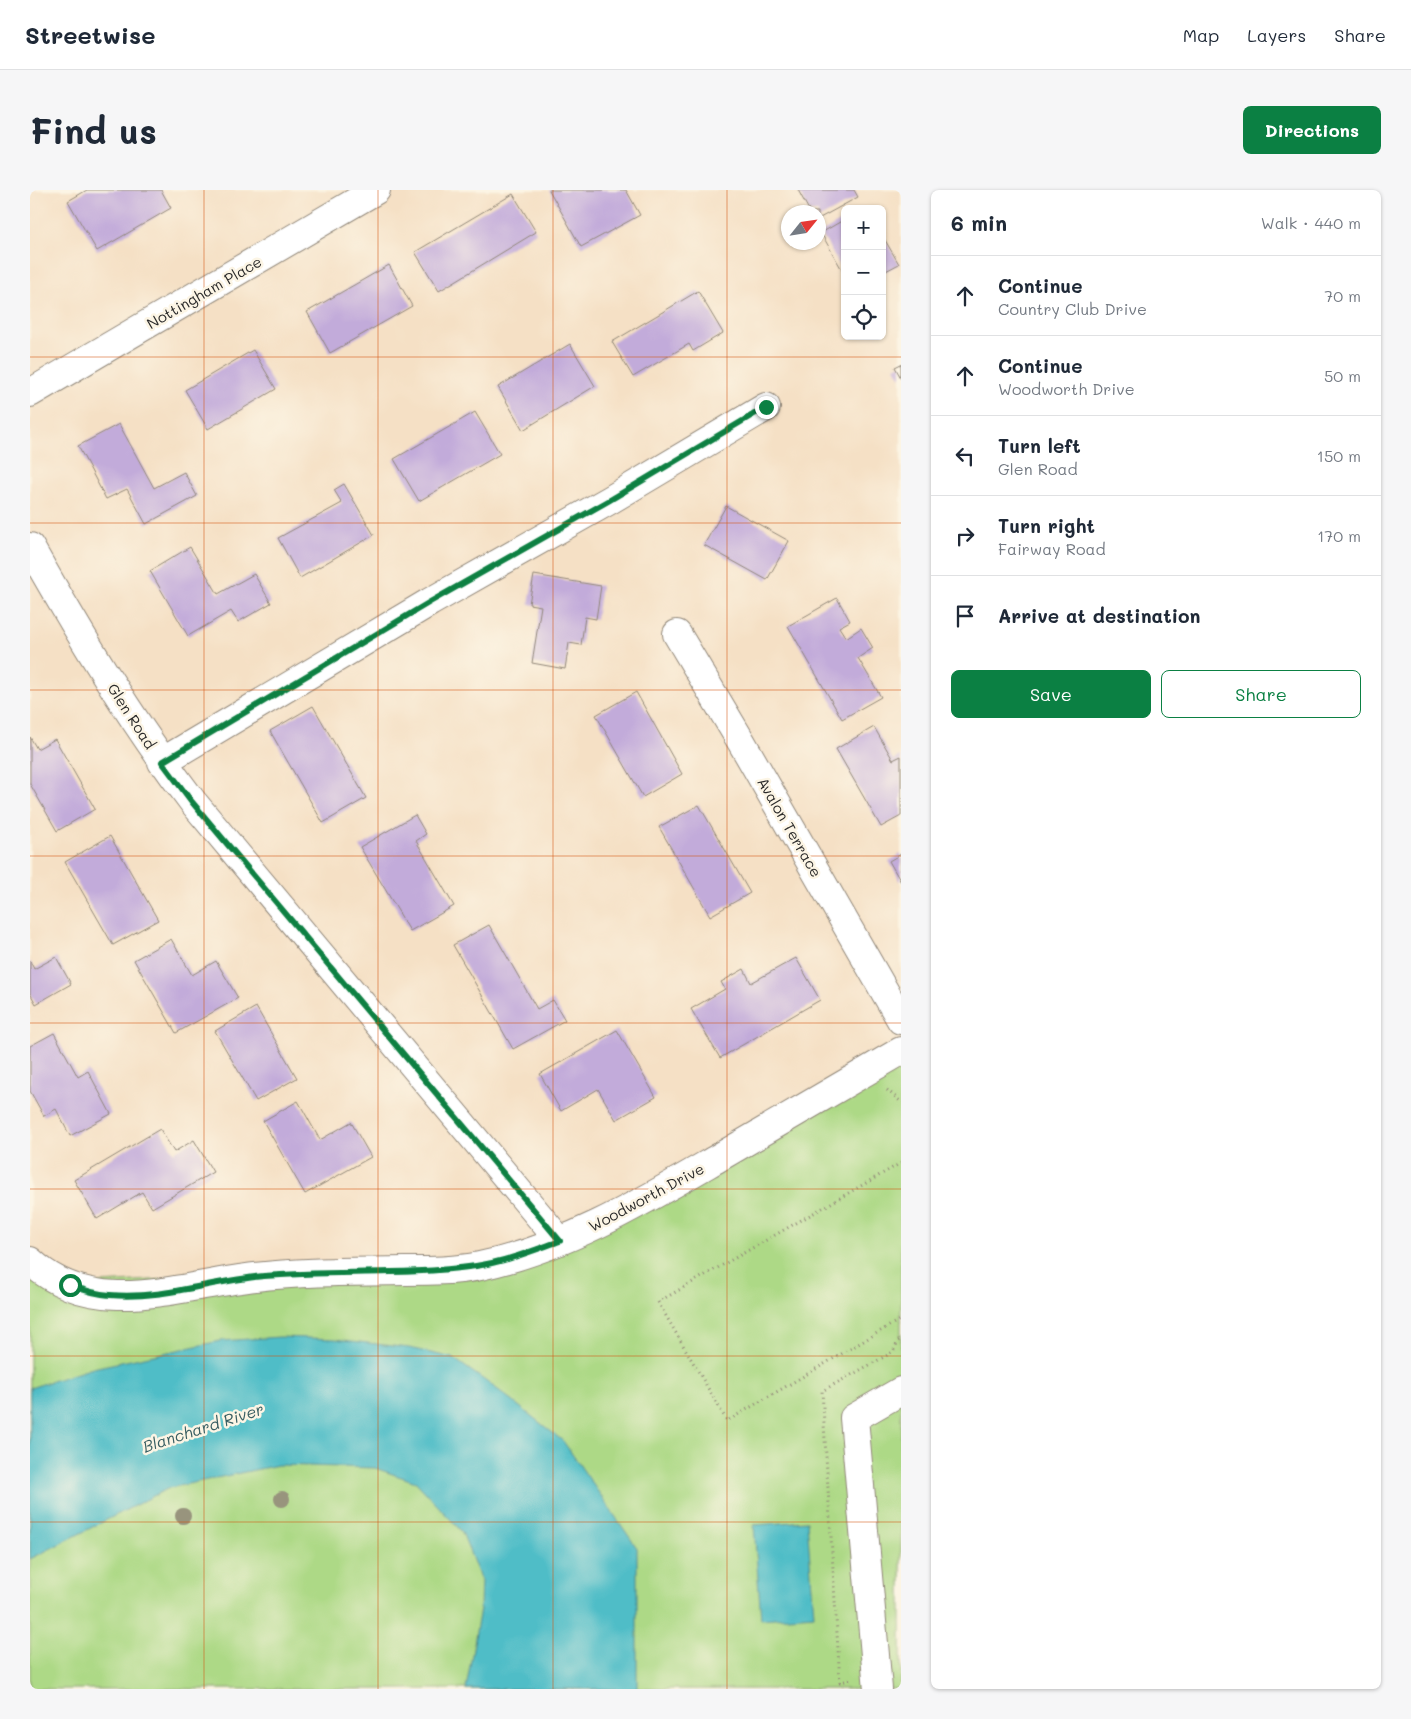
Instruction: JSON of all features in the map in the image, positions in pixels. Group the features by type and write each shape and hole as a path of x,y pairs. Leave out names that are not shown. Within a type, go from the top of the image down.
{"street":[{"name":"Nottingham Place","path":"30,393 376,190"},
{"path":"162,762 430,602 618,495 766,407"},
{"name":"Glen Road","path":"30,547 123,704 162,762 192,802 560,1241"},
{"name":"Avalon Terrace","path":"677,634 901,1020"},
{"name":"Woodworth Drive","path":"30,1261 51,1276 70,1285 90,1292 111,1295 153,1294 254,1277 294,1273 436,1270 478,1266 518,1257 560,1241 616,1215 897,1061"},
{"path":"878,1689 854,1418 901,1391"}],"path":[{"path":"901,1163 658,1302 726,1421 901,1319"}],"green space":[{"path":"901,1052 901,1689 30,1689 30,1261 70,1285 518,1257"}],"water":[{"name":"Blanchard River","path":"280,1337 335,1339 409,1348 453,1358 501,1392 563,1441 637,1548 637,1689 466,1689 480,1609 481,1581 462,1532 416,1482 375,1468 278,1465 169,1488 30,1559 30,1388 93,1368 220,1341"},
{"path":"807,1521 814,1615 761,1619 754,1525"}],"building":[{"path":"87,190 161,190 171,208 97,251 68,201"},
{"path":"549,190 626,190 640,215 581,247"},
{"path":"798,190 854,190 858,197 826,215 826,205 806,205"},
{"path":"513,194 536,232 439,291 415,252"},
{"path":"841,221 841,268 826,242 826,230"},
{"path":"886,242 899,264 886,271"},
{"path":"389,265 412,306 330,353 307,312"},
{"path":"698,291 723,333 693,351 689,344 633,377 612,342"},
{"path":"570,344 595,386 523,430 498,387"},
{"path":"253,350 276,389 208,429 185,390"},
{"path":"901,364 901,378 895,367"},
{"path":"475,412 500,454 419,501 394,459"},
{"path":"119,424 154,488 184,472 197,496 146,524 127,489 106,499 78,446"},
{"path":"344,484 374,535 300,578 278,538 342,503 334,490"},
{"path":"726,506 789,541 767,580 704,545"},
{"path":"190,547 218,594 254,574 271,603 238,622 231,611 188,636 150,571"},
{"path":"534,575 601,586 596,619 585,617 581,645 569,643 565,669 532,663 541,606 529,604"},
{"path":"837,598 850,621 839,627 846,638 861,628 873,648 858,658 881,697 842,719 788,626"},
{"path":"636,692 682,774 643,797 596,715"},
{"path":"313,706 366,798 323,823 270,731"},
{"path":"874,727 893,760 901,756 901,816 881,827 836,749"},
{"path":"30,737 37,749 55,739 95,809 57,831 30,784"},
{"path":"699,805 750,893 710,916 659,827"},
{"path":"415,815 426,834 416,841 454,906 410,931 360,847"},
{"path":"110,836 158,920 113,945 65,862"},
{"path":"901,854 901,882 889,861"},
{"path":"489,925 537,1009 553,1000 565,1020 513,1049 453,945"},
{"path":"171,939 192,975 216,961 238,998 176,1033 134,960"},
{"path":"56,957 71,984 36,1004 30,993 30,961 34,969"},
{"path":"796,958 820,1000 720,1058 691,1009 725,989 721,982 744,969 751,983"},
{"path":"256,1007 297,1078 256,1101 215,1031"},
{"path":"617,1030 656,1097 616,1120 598,1089 561,1111 540,1074"},
{"path":"54,1033 78,1077 88,1071 111,1114 70,1136 56,1109 44,1116 30,1091 30,1046"},
{"path":"298,1101 320,1140 351,1122 371,1157 305,1194 263,1121"},
{"path":"160,1129 174,1152 194,1140 213,1172 152,1208 142,1192 97,1219 74,1180"}],"route":[{"path":"70,1285 90,1292 111,1295 153,1294 254,1277 294,1273 436,1270 478,1266 518,1257 560,1241 192,802 162,762 430,602 610,500 766,407"}]}
